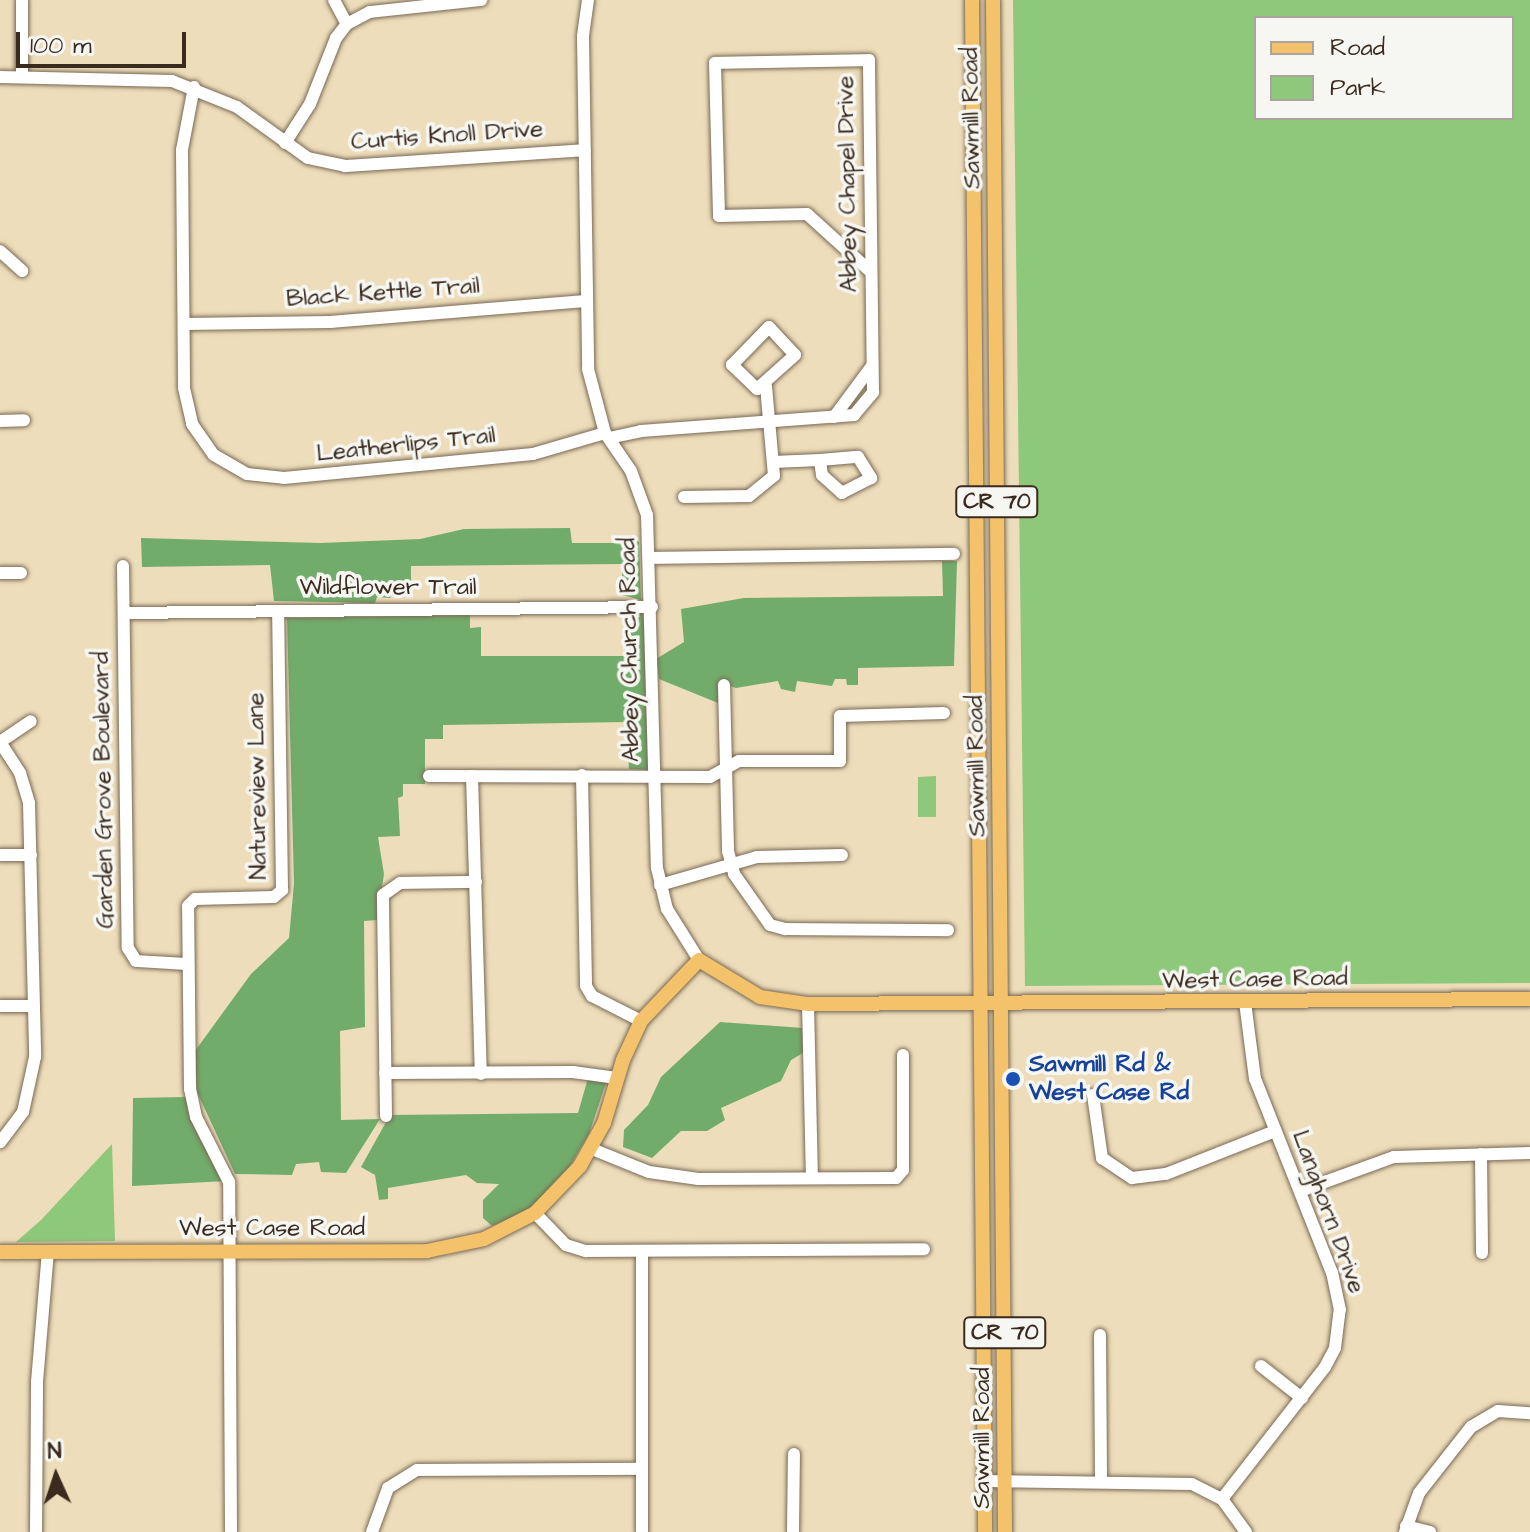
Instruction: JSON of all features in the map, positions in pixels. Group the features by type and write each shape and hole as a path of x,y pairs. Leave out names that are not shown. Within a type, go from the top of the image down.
{"main road":[{"name":"Sawmill Road","path":"972,0 985,1532"},
{"name":"Sawmill Road","path":"993,0 1005,1532"},
{"name":"West Case Road","path":"0,1252 456,1248 535,1213 592,1149 641,1021 699,960"},
{"name":"Abbey Church Road","path":"699,960 760,997 808,1004 981,1004"},
{"name":"West Case Road","path":"981,1004 1530,999"}],"street":[{"path":"22,0 22,77"},
{"path":"334,0 347,24"},
{"path":"285,143 347,24 370,12 481,0"},
{"name":"Abbey Church Road","path":"588,0 584,150 585,301 590,381 607,436 644,502 652,558 654,777 660,885 667,909 699,960"},
{"name":"Abbey Chapel Drive","path":"607,436 854,415 870,401 872,366 869,60 715,63 719,216 807,214 871,272"},
{"name":"Curtis Knoll Drive","path":"0,77 145,77 194,87 237,107 308,158 345,166 584,150"},
{"path":"184,324 182,141 194,87"},
{"path":"0,251 22,271"},
{"name":"Black Kettle Trail","path":"184,324 330,322 585,301"},
{"name":"Leatherlips Trail","path":"184,324 186,406 214,455 247,474 284,478 533,454 607,436"},
{"path":"769,327 795,355 766,386 757,389 732,365 769,327"},
{"path":"684,497 749,496 774,476 766,386"},
{"path":"0,421 24,420"},
{"path":"773,462 820,460"},
{"path":"652,558 954,554"},
{"name":"Garden Grove Boulevard","path":"123,566 128,948 136,961 185,964"},
{"path":"0,573 21,573"},
{"name":"Wildflower Trail","path":"124,613 652,607"},
{"name":"Natureview Lane","path":"231,1532 229,1182 196,1117 190,1089 185,964 191,902 274,897 282,890 278,611"},
{"path":"724,685 730,861 746,893 777,928 948,930"},
{"path":"429,776 710,777 739,761 840,761 840,716 944,713"},
{"path":"0,1142 30,1093 33,1006 31,855 26,786 0,742 31,721"},
{"path":"582,775 586,986 592,996 641,1021"},
{"path":"472,776 481,1074"},
{"path":"0,855 31,855"},
{"path":"660,885 730,861 842,855"},
{"path":"386,1116 383,895 400,883 476,882"},
{"name":"Langhorn Drive","path":"1222,1499 1331,1357 1340,1310 1332,1273 1251,1065 1245,1002"},
{"path":"808,1004 812,1177"},
{"path":"0,1006 33,1006"},
{"path":"592,1149 672,1176 900,1177 903,1055"},
{"path":"385,1073 573,1072 617,1078"},
{"path":"1093,1095 1102,1158 1132,1178 1166,1174 1275,1131"},
{"path":"1300,1191 1394,1157 1530,1153"},
{"path":"1481,1154 1482,1253"},
{"path":"535,1213 558,1239 575,1249 924,1249"},
{"path":"36,1532 37,1382 48,1251"},
{"path":"642,1251 642,1532"},
{"path":"1100,1335 1101,1480"},
{"path":"1261,1366 1302,1398"},
{"path":"1430,1532 1406,1529 1419,1493 1461,1441 1487,1415 1530,1413"},
{"path":"793,1532 794,1454"},
{"path":"372,1532 378,1503 397,1480 438,1467 642,1469"},
{"path":"985,1481 1101,1480 1192,1484 1222,1499 1246,1532"}],"green space":[{"path":"1013,0 1530,0 1530,983 1025,986"},
{"path":"570,528 572,543 615,543 631,537 639,542 641,600 622,595 622,564 411,566 411,590 394,589 390,598 377,597 375,603 274,601 270,565 142,567 141,538 320,543 420,539 464,529"},
{"path":"942,561 957,561 954,666 858,668 858,685 847,685 846,679 835,679 832,686 797,681 795,692 781,689 778,681 736,688 721,683 718,703 659,679 656,659 684,642 681,609 744,598 943,596"},
{"path":"624,612 646,612 648,770 629,769 626,722 443,725 443,739 425,739 425,784 403,784 403,796 398,798 400,836 378,837 384,874 377,920 364,921 365,1027 340,1031 341,1120 380,1119 346,1173 321,1172 319,1162 296,1164 292,1175 235,1174 197,1092 195,1051 251,974 289,938 294,884 287,618 470,615 470,628 481,627 481,656 624,656"},
{"path":"936,776 936,817 918,817 918,777"},
{"path":"720,1022 803,1028 803,1053 791,1060 781,1081 721,1108 725,1120 707,1131 681,1131 652,1158 623,1147 624,1130 648,1105 661,1077"},
{"path":"588,1078 607,1080 589,1134 558,1186 522,1214 492,1226 483,1218 483,1200 499,1184 477,1183 466,1175 388,1188 388,1199 379,1200 375,1175 361,1167 390,1115 578,1113"},
{"path":"185,1097 226,1181 132,1186 133,1098"},
{"path":"112,1144 115,1241 16,1242 41,1220"}],"place":[{"name":"Sawmill Rd & West Case Rd","path":"1013,1079"}]}
